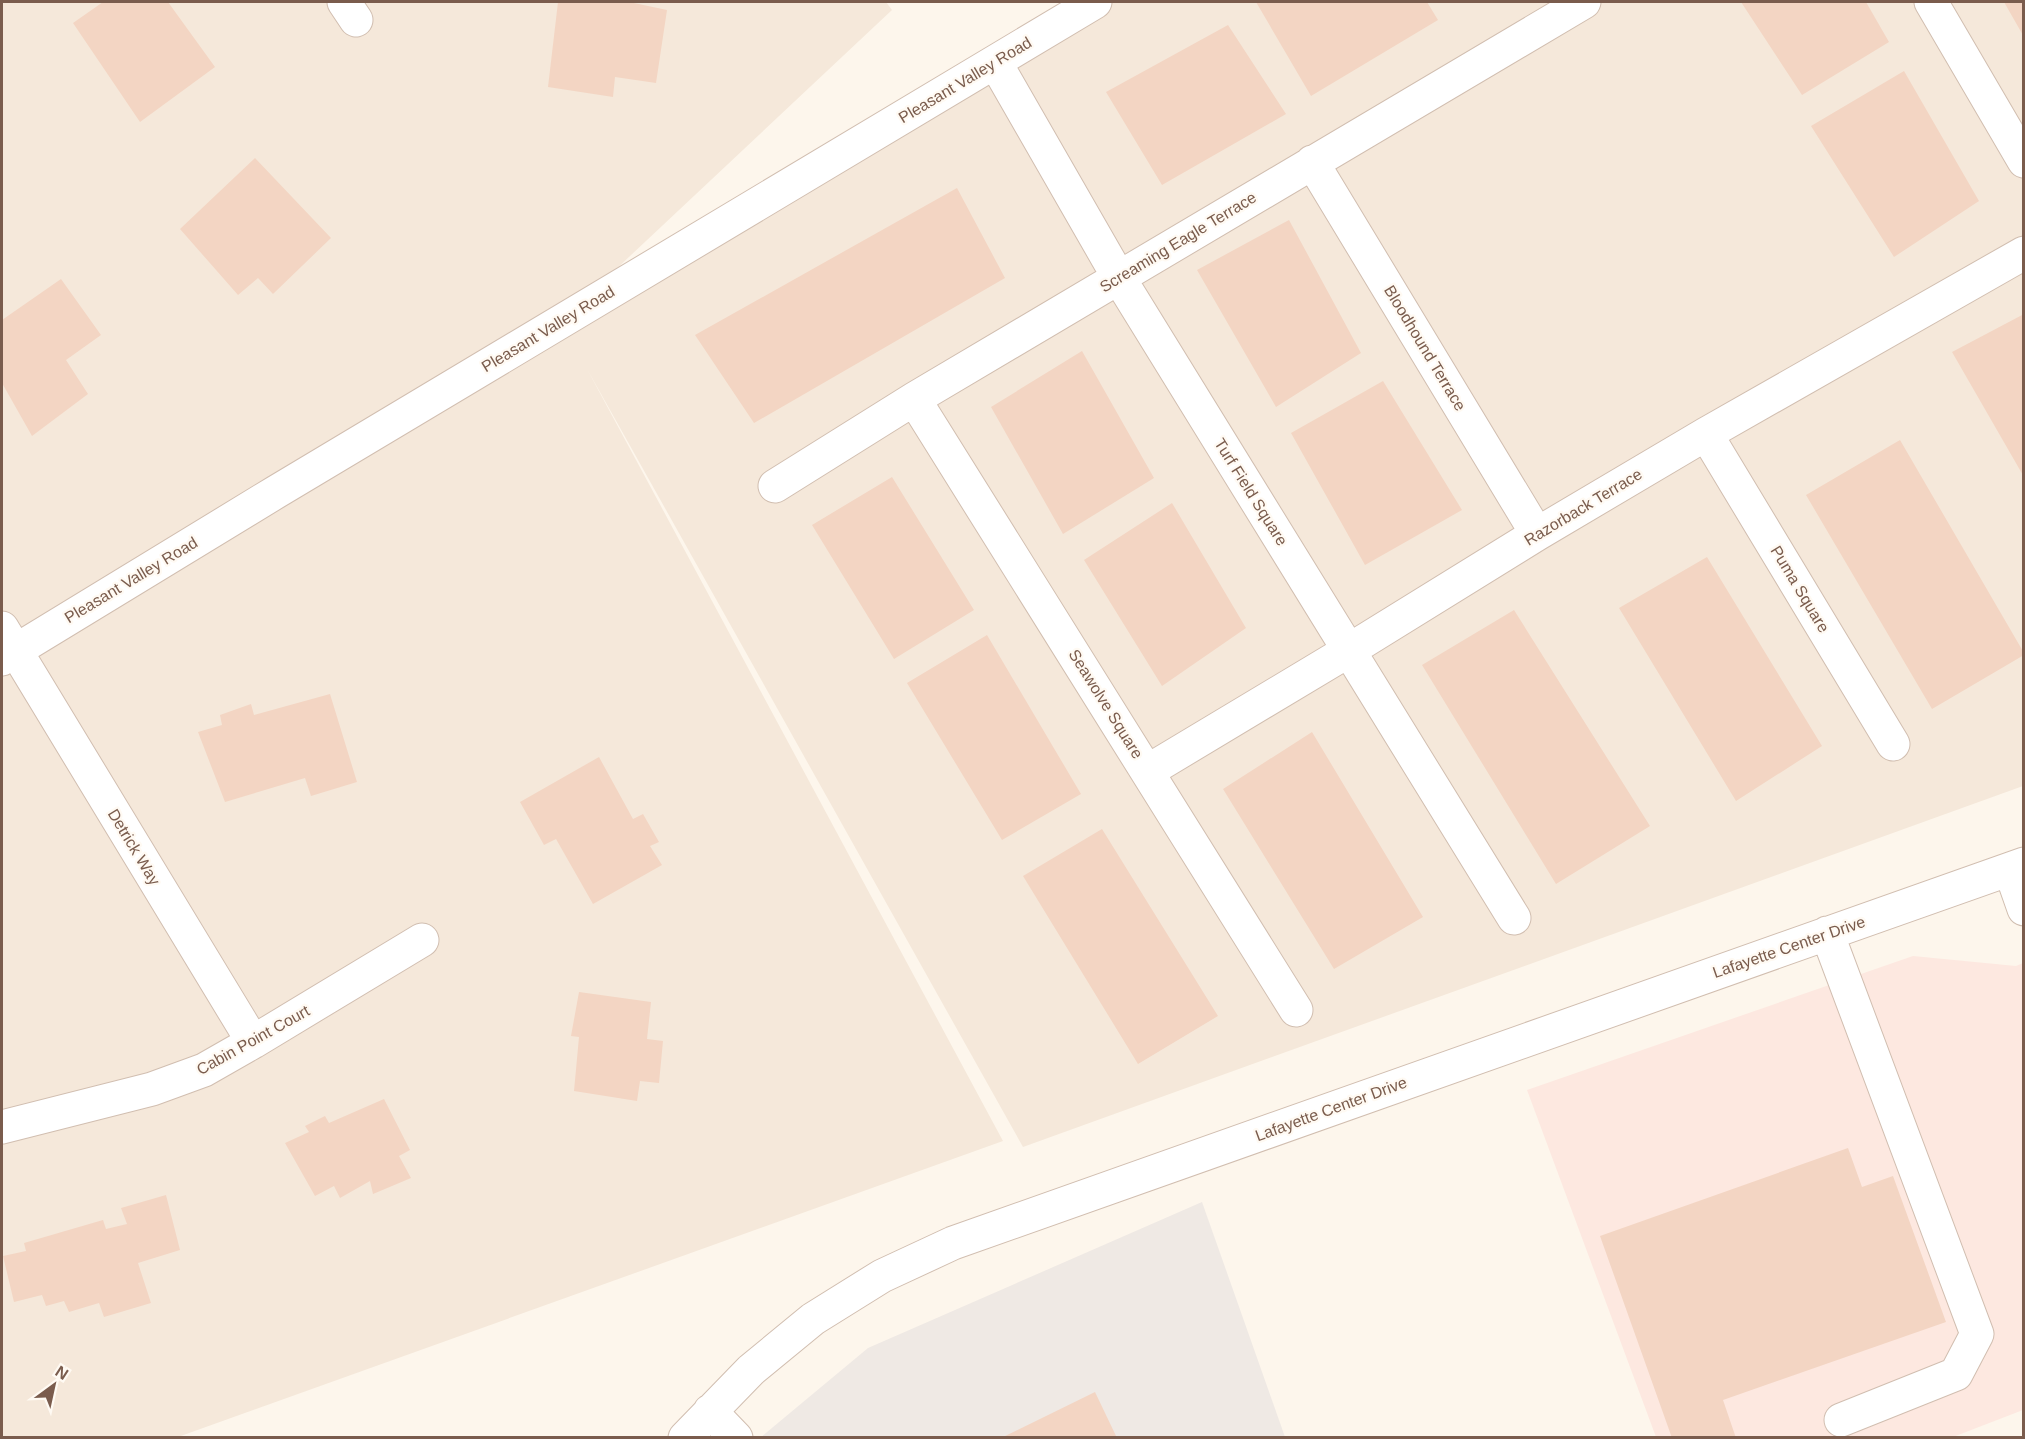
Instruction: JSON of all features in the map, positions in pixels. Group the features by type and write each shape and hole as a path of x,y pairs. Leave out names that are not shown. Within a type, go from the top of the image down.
{"street":[{"name":"Pleasant Valley Road","path":"6,646 276,492 1095,2"},
{"name":"Screaming Eagle Terrace","path":"775,486 914,399 1584,2"},
{"path":"1931,2 2024,161"},
{"name":"Turf Field Square","path":"995,62 1119,278 1514,918"},
{"name":"Bloodhound Terrace","path":"1312,162 1537,534"},
{"name":"Razorback Terrace","path":"1148,771 1706,434 2024,253"},
{"name":"Seawolve Square","path":"914,399 1296,1011"},
{"name":"Puma Square","path":"1706,434 1893,744"},
{"name":"Detrick Way","path":"6,646 253,1042"},
{"path":"2017,867 2024,909"},
{"name":"Lafayette Center Drive","path":"685,1437 751,1370 813,1319 882,1276 953,1243 2017,867"},
{"path":"1827,933 1977,1334 1956,1374 1841,1420"},
{"name":"Cabin Point Court","path":"2,1127 152,1089 204,1070 422,940"},
{"path":"710,1411 736,1437"}],"shaded area":[{"path":"2,2 886,2 892,10 564,318 1078,2 2023,2 2023,786 1023,1147 587,369 1003,1141 178,1437 2,1438"},
{"path":"1913,956 2016,966 2023,963 2023,1410 1953,1437 1656,1437 1527,1090"},
{"path":"1202,1202 1285,1437 760,1438 868,1348"}],"building":[{"path":"103,2 168,2 215,67 140,122 73,23"},
{"path":"558,2 629,2 667,10 656,83 615,77 613,97 548,87"},
{"path":"1256,2 1427,2 1438,20 1311,96"},
{"path":"1741,2 1866,2 1889,42 1802,95"},
{"path":"2004,2 2024,2 2024,37"},
{"path":"1228,25 1286,114 1162,185 1106,92"},
{"path":"1904,71 1979,201 1894,257 1811,126"},
{"path":"255,158 331,238 273,294 258,278 238,295 180,229"},
{"path":"957,188 1005,278 754,423 695,335"},
{"path":"1289,220 1361,353 1276,407 1197,270"},
{"path":"61,279 101,335 66,360 88,394 32,436 2,383 2,320"},
{"path":"2024,314 2024,477 1952,352"},
{"path":"1082,351 1154,478 1063,534 991,407"},
{"path":"1383,381 1462,510 1365,565 1291,433"},
{"path":"1900,440 2024,653 1932,709 1806,495"},
{"path":"892,477 974,610 894,659 812,525"},
{"path":"1172,503 1246,628 1162,686 1084,560"},
{"path":"1707,557 1822,746 1736,801 1619,608"},
{"path":"1514,610 1650,826 1556,884 1422,665"},
{"path":"987,635 1081,794 1002,840 907,683"},
{"path":"330,694 357,782 311,796 305,778 225,802 198,732 222,725 220,715 251,704 254,715"},
{"path":"1312,732 1423,917 1334,969 1223,789"},
{"path":"599,757 633,819 643,814 659,842 650,846 662,865 593,904 556,839 544,845 520,802"},
{"path":"1102,829 1218,1016 1138,1064 1023,876"},
{"path":"579,992 651,1002 647,1039 663,1041 659,1083 640,1081 637,1101 574,1091 579,1037 571,1036"},
{"path":"384,1099 410,1150 399,1156 411,1178 373,1194 370,1181 340,1198 334,1186 315,1196 285,1143 309,1132 305,1126 325,1116 329,1123"},
{"path":"1848,1148 1862,1187 1893,1176 1946,1322 1723,1400 1736,1438 1672,1438 1600,1236"},
{"path":"166,1195 180,1250 138,1263 151,1303 104,1317 99,1303 69,1312 64,1301 46,1306 42,1295 14,1302 3,1256 26,1251 24,1243 103,1220 106,1229 127,1224 121,1208"},
{"path":"1095,1392 1117,1438 1001,1438"}]}
